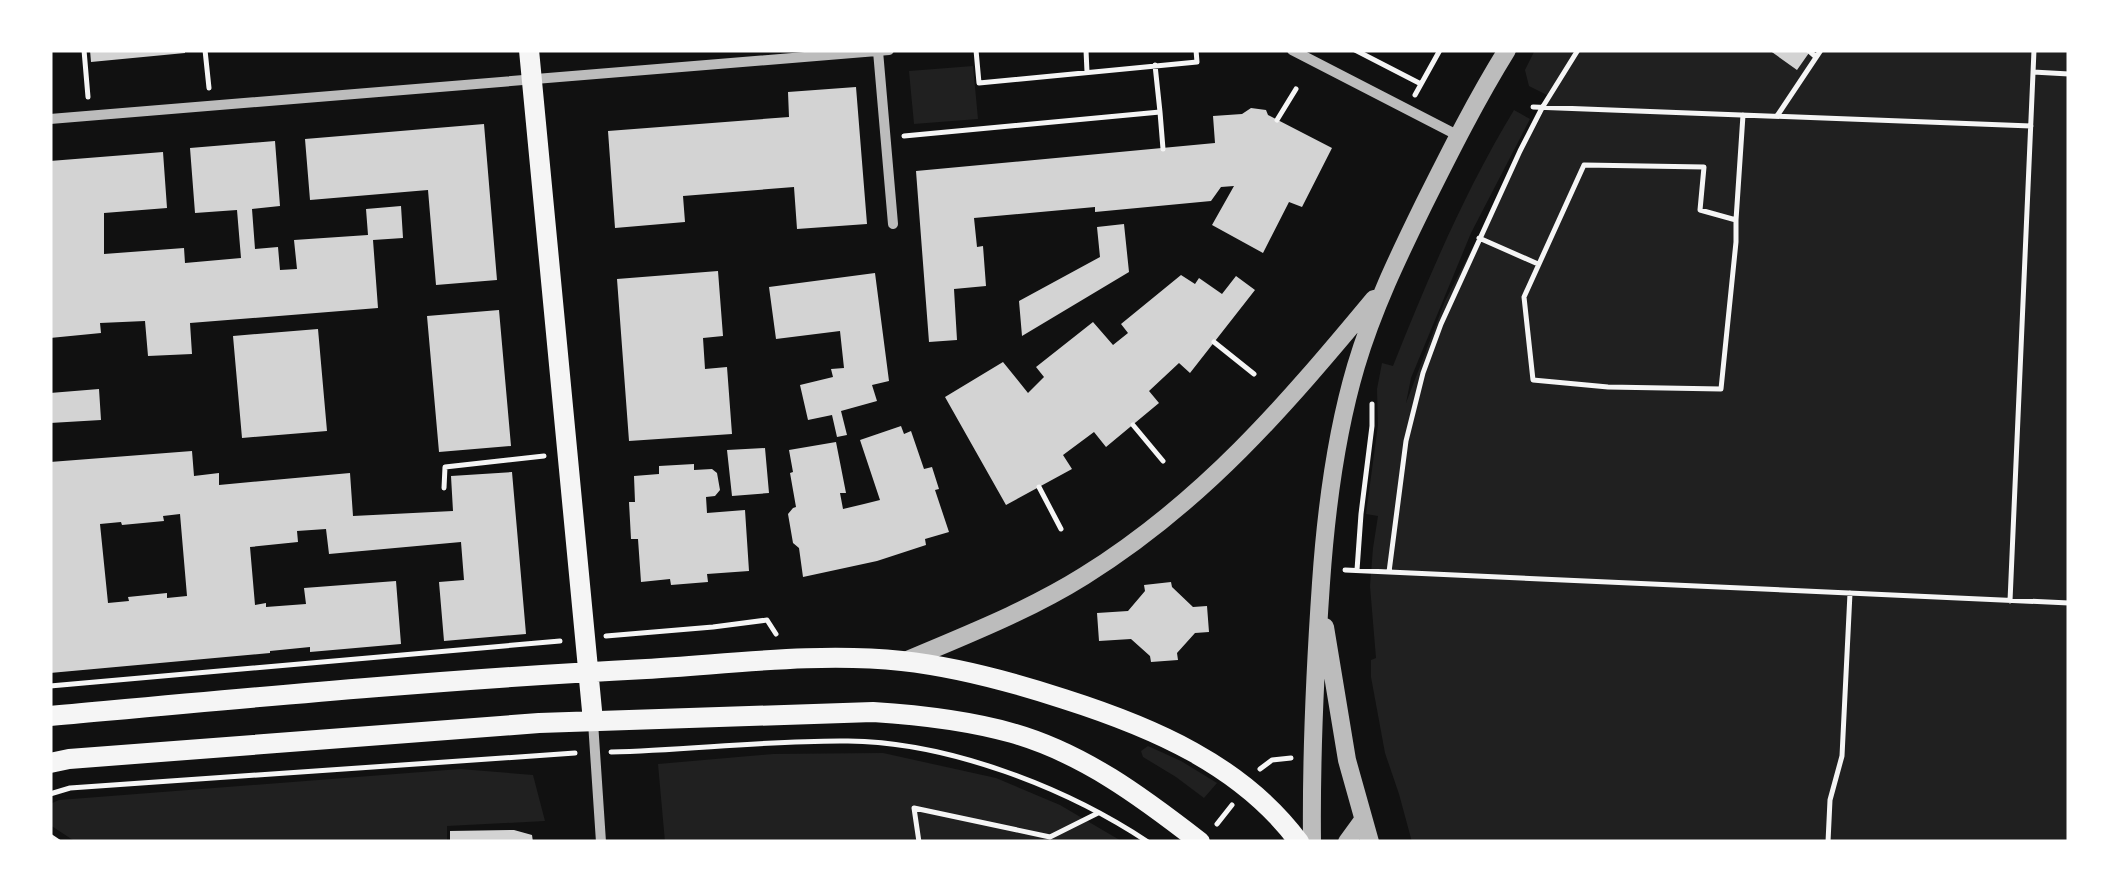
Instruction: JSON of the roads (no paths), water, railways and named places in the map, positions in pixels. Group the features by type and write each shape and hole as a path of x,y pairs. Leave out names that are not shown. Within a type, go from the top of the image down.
{"main road":[{"path":"529,50 592,721"},
{"path":"50,716 484,678 856,657 906,661 1017,684 1163,735 1246,787 1299,842"},
{"path":"50,763 592,721 873,712 971,723 1055,749 1100,771 1206,835"}],"street":[{"path":"50,119 889,50"},
{"path":"1292,50 1458,135"},
{"path":"1312,842 1313,680 1334,460 1344,410 1384,288 1458,135 1507,50"},
{"path":"878,51 893,224"},
{"path":"906,661 1082,578 1136,542 1215,477 1269,422 1384,288"},
{"path":"1321,578 1340,720 1370,842"},
{"path":"592,721 601,842"},
{"path":"1347,842 1363,820"}]}
